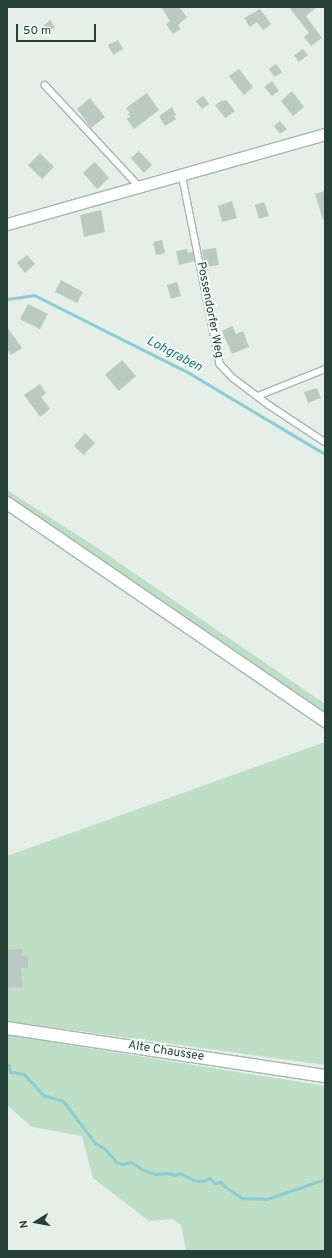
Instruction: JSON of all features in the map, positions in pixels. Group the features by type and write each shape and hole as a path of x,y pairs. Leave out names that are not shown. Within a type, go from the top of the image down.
{"main road":[{"path":"7,503 325,721"},
{"name":"Alte Chaussee","path":"7,1028 325,1076"}],"street":[{"path":"7,224 182,173 325,134"}],"lane":[{"path":"45,85 139,186"},
{"name":"Possendorfer Weg","path":"182,173 220,364 233,378 325,442"},
{"path":"258,396 325,368"}],"green space":[{"path":"7,490 99,549 325,704 325,714 7,495"},
{"path":"325,742 325,1065 7,1021 7,856"},
{"path":"7,1035 325,1086 325,1251 186,1251 181,1225 172,1219 149,1221 93,1178 82,1136 32,1127 7,1105"}],"building":[{"path":"161,7 179,7 187,17 178,25 181,29 173,34 166,24 170,21"},
{"path":"289,7 317,7 306,16 322,38 311,46 304,37 309,33"},
{"path":"260,9 271,24 263,30 257,22 250,27 244,18"},
{"path":"50,20 55,27 46,34 41,28"},
{"path":"118,40 123,49 113,55 108,45"},
{"path":"303,49 308,55 299,62 294,55"},
{"path":"276,64 282,72 275,77 269,69"},
{"path":"239,69 253,87 244,95 229,76"},
{"path":"272,81 279,91 272,96 264,87"},
{"path":"292,91 304,107 293,116 281,101"},
{"path":"147,93 159,110 134,129 127,119 130,117 128,114 130,113 126,108"},
{"path":"203,96 209,104 202,109 196,101"},
{"path":"90,98 105,117 91,128 77,109"},
{"path":"223,100 226,100 235,111 225,118 215,105"},
{"path":"172,107 176,115 174,116 176,119 165,126 159,116"},
{"path":"280,121 287,129 280,134 274,126"},
{"path":"139,151 152,165 144,173 131,158"},
{"path":"40,153 54,167 42,179 28,165"},
{"path":"95,162 109,178 97,189 83,173"},
{"path":"325,191 325,220 323,220 315,194"},
{"path":"232,201 237,218 222,222 218,206"},
{"path":"264,202 269,216 259,219 255,205"},
{"path":"101,210 105,232 84,237 80,215"},
{"path":"162,240 165,253 156,255 153,242"},
{"path":"216,248 219,265 205,267 202,250"},
{"path":"187,249 188,253 193,252 195,261 179,265 176,251"},
{"path":"27,255 35,264 25,273 17,263"},
{"path":"61,280 83,292 77,303 55,292"},
{"path":"177,282 181,296 171,299 167,285"},
{"path":"28,304 48,314 40,329 20,319"},
{"path":"232,326 236,334 243,331 249,347 232,354 222,331"},
{"path":"7,327 22,348 11,355 7,349"},
{"path":"122,360 136,376 119,391 105,375"},
{"path":"40,384 46,393 41,397 50,409 40,417 24,395"},
{"path":"317,388 321,398 308,403 304,392"},
{"path":"85,433 95,443 84,455 74,446"},
{"path":"22,949 22,956 28,956 28,968 21,968 23,987 7,988 7,950"}],"waterway":[{"name":"Lohgraben","path":"7,299 34,295 189,373 325,454"},
{"path":"7,1065 9,1065 10,1072 24,1074 43,1095 63,1101 95,1143 105,1149 116,1162 123,1164 131,1162 143,1170 155,1174 169,1173 174,1175 180,1173 193,1180 203,1181 209,1178 215,1183 221,1182 224,1186 242,1198 267,1199 325,1179"}]}
